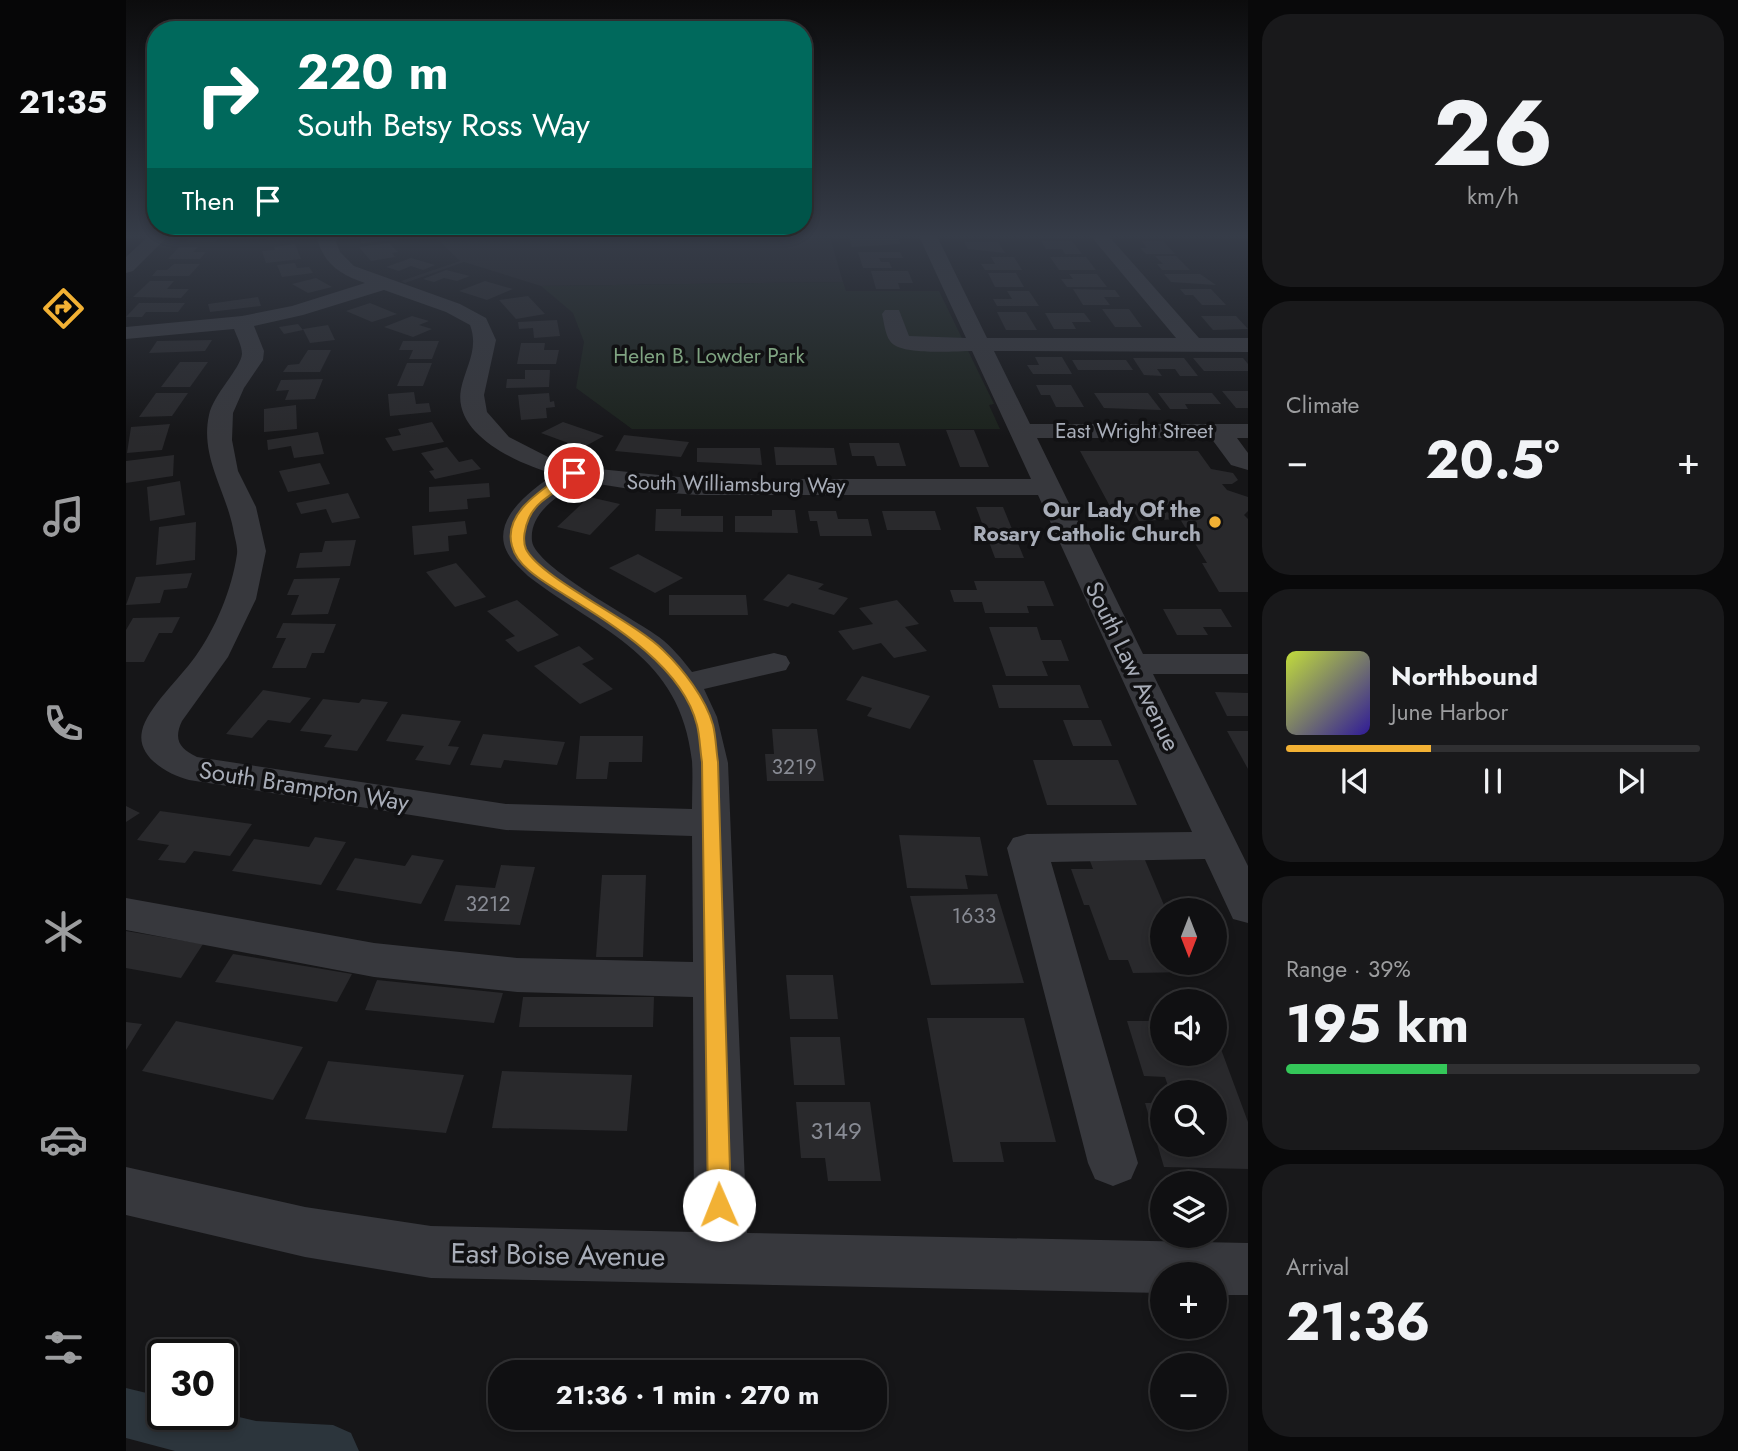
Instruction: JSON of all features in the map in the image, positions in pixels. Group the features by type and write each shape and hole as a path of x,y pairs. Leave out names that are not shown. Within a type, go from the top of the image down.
{"street":[{"path":"126,333 242,322 331,302"},
{"name":"South Williamsburg Way","path":"434,302 479,322 485,342 471,386 475,413 494,436 515,450 574,473 648,485 693,487 1047,486"},
{"name":"South Law Avenue","path":"960,302 1248,908"},
{"path":"1156,302 1193,345"},
{"path":"891,314 900,340 905,343 1248,345"},
{"name":"South Brampton Way","path":"242,322 253,351 252,360 232,388 221,413 219,440 225,471 242,507 252,551 236,611 212,657 165,719 159,732 161,745 171,759 189,768 506,817 710,823"},
{"name":"East Wright Street","path":"1020,431 1248,431"},
{"path":"1218,431 1240,460 1248,463"},
{"path":"574,473 538,498 523,515 518,531 518,546 525,559 544,575 622,625 658,653 684,684 704,723 710,762 720,1258"},
{"path":"684,684 774,663"},
{"path":"1132,664 1248,664"},
{"path":"1113,1163 1027,848 1219,845"},
{"path":"126,914 374,960 517,975 715,980"},
{"name":"East Boise Avenue","path":"126,1191 305,1232 431,1252 1248,1269"}],"green space":[{"name":"Helen B. Lowder Park","path":"560,302 944,302 994,404 989,405 1000,429 632,429 576,388 584,342 573,313"}],"building":[{"path":"260,302 261,306 210,312 208,304"},
{"path":"501,302 533,302 545,314 516,319"},
{"path":"995,302 1036,302 1039,306 997,306"},
{"path":"1081,302 1108,302 1110,305 1083,305"},
{"path":"1199,302 1223,302 1226,305 1202,305"},
{"path":"139,303 185,303 178,312 146,312 142,317 126,317"},
{"path":"370,303 397,314 372,322 346,311"},
{"path":"1102,309 1129,309 1142,327 1115,327"},
{"path":"997,312 1026,312 1037,330 1006,330"},
{"path":"1045,313 1084,313 1091,322 1072,322 1076,329 1054,329"},
{"path":"412,316 429,321 419,325 432,329 413,337 384,327"},
{"path":"1201,316 1236,316 1248,329 1213,330"},
{"path":"557,320 560,336 534,338 533,328 519,329 518,322"},
{"path":"298,324 303,330 284,334 279,327"},
{"path":"328,325 335,340 310,343 303,329"},
{"path":"212,340 205,351 149,353 157,341"},
{"path":"403,341 439,341 432,359 409,359 413,350 399,350"},
{"path":"521,343 545,343 544,350 559,350 556,364 517,364"},
{"path":"308,350 331,350 320,372 283,372 288,365 299,364"},
{"path":"1035,357 1062,357 1072,374 1033,374 1027,365 1039,365"},
{"path":"1133,358 1184,358 1198,376 1180,376 1175,369 1157,369 1162,376 1144,375"},
{"path":"1193,358 1243,358 1248,364 1248,371 1204,371"},
{"path":"1072,360 1126,360 1133,370 1078,370"},
{"path":"180,362 208,362 190,387 161,387"},
{"path":"407,363 432,363 423,386 397,386"},
{"path":"525,370 550,370 549,387 506,388 507,379 525,379"},
{"path":"323,379 315,399 285,400 289,390 276,391 281,380"},
{"path":"1036,385 1071,385 1084,407 1056,407 1050,395 1041,395"},
{"path":"1222,391 1248,391 1248,408 1236,408"},
{"path":"414,392 416,404 429,403 431,412 390,416 388,394"},
{"path":"156,393 188,393 172,416 139,417"},
{"path":"549,393 550,402 554,401 555,407 546,408 547,418 521,420 518,395"},
{"path":"1094,393 1148,393 1161,410 1104,408"},
{"path":"1158,393 1212,393 1221,404 1185,404 1188,409 1170,409"},
{"path":"296,405 297,429 264,432 264,409"},
{"path":"432,422 444,442 393,451 385,438 401,435 398,429"},
{"path":"563,422 604,436 582,448 541,433"},
{"path":"170,424 162,450 127,453 131,427"},
{"path":"946,430 974,430 989,467 960,467"},
{"path":"318,432 324,454 294,458 291,446 268,450 267,440"},
{"path":"624,435 689,442 681,457 615,451"},
{"path":"849,443 899,443 906,466 877,466 874,456 852,456"},
{"path":"447,447 459,462 472,459 481,469 435,479 429,471 434,470 421,453"},
{"path":"774,447 834,448 837,465 776,465"},
{"path":"697,448 760,448 762,465 697,462"},
{"name":"Our Lady Of the Rosary Catholic Church","path":"1080,451 1198,451 1211,469 1233,473 1238,480 1232,484 1222,484 1227,490 1248,497 1248,511 1244,515 1248,519 1248,592 1219,592 1202,563 1207,563 1180,519 1139,521 1133,510 1112,510"},
{"path":"174,455 173,476 126,483 126,461"},
{"path":"320,463 330,484 288,492 279,471"},
{"path":"180,481 185,515 150,521 147,487"},
{"path":"489,483 490,497 467,499 468,509 429,512 429,487"},
{"path":"348,493 360,518 332,523 326,509 301,514 296,503"},
{"path":"589,497 620,504 590,535 557,527"},
{"path":"976,507 1003,507 1024,558 995,558"},
{"path":"656,509 681,509 681,516 723,516 723,532 655,531"},
{"path":"772,510 795,510 798,533 735,532 735,516 772,516"},
{"path":"808,511 836,511 838,519 868,519 872,536 820,536 817,521 810,521"},
{"path":"882,511 935,511 941,530 887,530"},
{"path":"465,521 467,534 448,536 449,551 414,555 412,526"},
{"path":"196,522 195,560 156,565 159,527"},
{"path":"356,540 350,566 296,568 300,553 322,552 325,541"},
{"path":"638,554 683,578 655,593 609,568"},
{"path":"456,563 486,597 455,607 426,572"},
{"path":"192,573 187,588 164,590 160,603 126,605 136,577"},
{"path":"788,574 824,584 818,589 848,598 834,615 792,603 788,607 763,600"},
{"path":"340,578 328,614 291,615 299,595 287,595 294,579"},
{"path":"974,581 1044,581 1054,606 1027,606 1029,613 985,613 982,602 954,602 950,590 977,590"},
{"path":"669,595 746,595 748,615 669,615"},
{"path":"517,600 559,635 518,652 505,640 515,636 487,611"},
{"path":"897,600 919,624 905,627 927,651 894,658 881,643 853,650 838,631 873,624 859,608"},
{"path":"1163,609 1221,609 1232,627 1203,627 1208,635 1177,635"},
{"path":"180,617 172,633 159,633 144,662 126,662 126,630 133,618"},
{"path":"283,623 336,624 324,653 312,653 306,668 272,668 286,638 276,638"},
{"path":"989,627 1037,627 1041,640 1061,640 1069,661 1042,661 1048,676 1006,676"},
{"path":"579,646 594,659 582,664 613,689 580,704 534,666"},
{"path":"862,676 930,696 910,729 867,716 872,708 846,700"},
{"path":"992,685 1080,685 1089,708 999,708"},
{"path":"263,690 311,698 290,723 268,720 252,738 226,734"},
{"path":"1215,692 1248,693 1248,716 1227,716"},
{"path":"323,699 359,703 362,699 388,702 357,751 324,747 332,735 300,731"},
{"path":"402,714 461,721 448,746 459,747 450,765 415,760 424,746 386,741"},
{"path":"1063,720 1101,720 1112,746 1073,746"},
{"path":"772,729 817,729 824,781 767,781 765,754 774,754"},
{"path":"1227,731 1248,731 1248,769"},
{"path":"483,734 565,742 557,765 504,760 501,768 470,765"},
{"path":"580,736 643,736 642,762 609,762 607,779 576,779"},
{"path":"1033,760 1118,760 1137,805 1047,805"},
{"path":"126,806 140,813 126,822"},
{"path":"160,811 252,824 230,856 194,851 185,863 158,860 169,845 137,840"},
{"path":"899,835 980,837 988,876 965,875 968,889 907,888"},
{"path":"315,837 346,842 321,885 232,871 254,839 309,847"},
{"path":"412,855 444,860 421,904 336,890 355,858 405,866"},
{"path":"1145,860 1161,898 1150,898 1150,973 1133,973 1128,960 1109,960 1089,905 1084,905 1071,869 1093,869 1090,861"},
{"path":"501,865 535,867 520,925 444,921 456,885 495,888"},
{"path":"602,875 646,875 643,957 596,957"},
{"path":"997,894 1024,983 931,985 910,896"},
{"path":"126,931 203,944 181,978 126,968"},
{"path":"233,954 352,974 337,1002 215,982"},
{"path":"786,975 833,975 838,1019 790,1019"},
{"path":"377,980 503,993 494,1023 365,1010"},
{"path":"523,997 654,997 653,1027 519,1027"},
{"path":"927,1018 1024,1018 1056,1142 1000,1142 1004,1162 953,1162"},
{"path":"176,1021 303,1047 273,1100 142,1071"},
{"path":"1127,1021 1150,1021 1150,1066 1227,1065 1248,1122 1248,1169 1164,1167 1161,1157 1227,1157 1227,1080 1166,1080 1165,1077 1144,1076"},
{"path":"126,1022 142,1024 126,1050"},
{"path":"790,1037 840,1037 845,1085 794,1085"},
{"path":"328,1061 464,1075 446,1133 305,1119"},
{"path":"502,1071 632,1075 627,1131 492,1128"},
{"path":"796,1102 870,1102 881,1181 828,1181 825,1158 801,1158"},
{"path":"1145,1103 1150,1103 1150,1120"}],"waterway":[{"path":"126,1413 256,1447 333,1451"}],"place":[{"name":"Our Lady Of the Rosary Catholic Church","path":"1215,522"}],"route":[{"path":"574,473 538,498 523,515 518,531 518,546 525,559 544,575 622,625 658,653 684,684 704,723 710,762 719,1205"}]}
